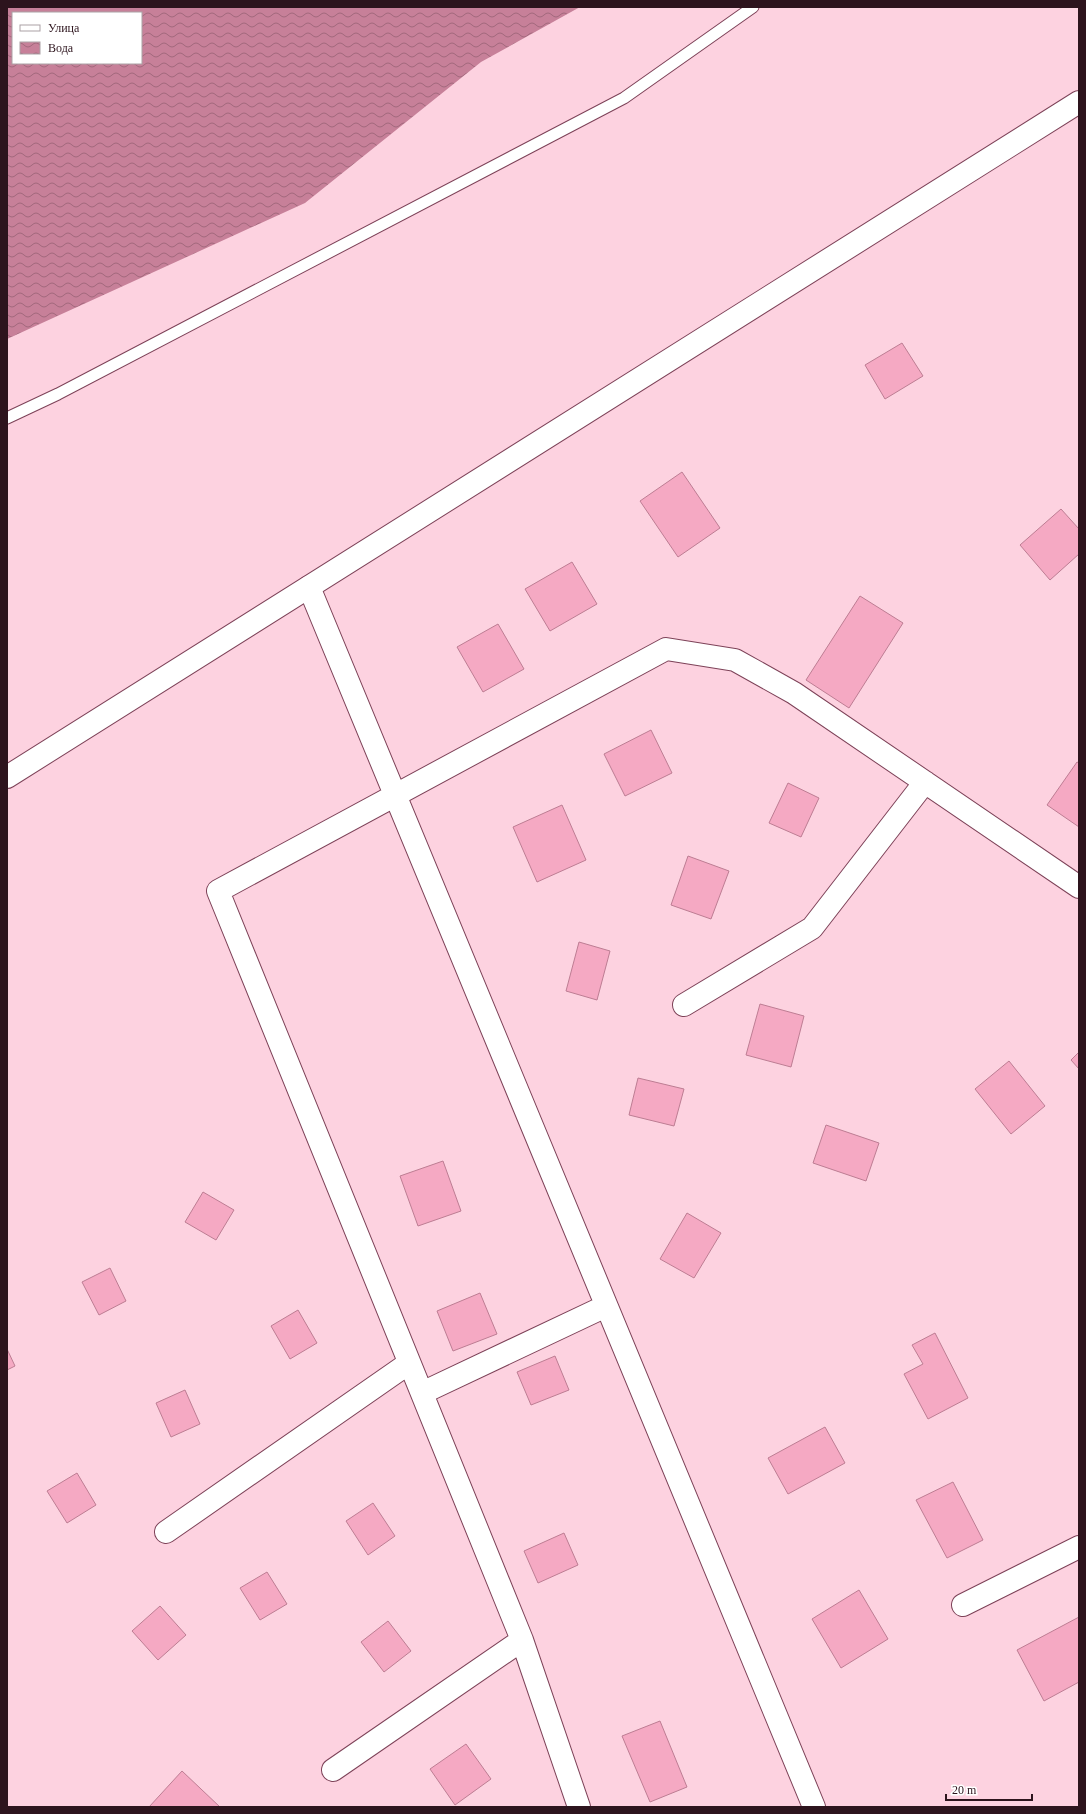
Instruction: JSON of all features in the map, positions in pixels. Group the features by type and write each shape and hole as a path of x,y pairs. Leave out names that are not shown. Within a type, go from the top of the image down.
{"street":[{"path":"7,777 1079,102"},
{"path":"309,587 814,1807"},
{"path":"579,1807 522,1640 218,891 666,649 735,660 794,693 1079,887"},
{"path":"684,1005 812,928 925,782"},
{"path":"422,1393 606,1306"},
{"path":"166,1532 409,1363"},
{"path":"963,1605 1079,1547"},
{"path":"333,1770 522,1640"}],"lane":[{"path":"7,418 58,394 624,98 753,7"}],"water":[{"path":"7,7 580,7 481,62 305,203 7,339"}],"building":[{"path":"902,343 923,376 885,399 865,365"},
{"path":"682,472 720,528 678,557 640,501"},
{"path":"1061,509 1079,529 1079,554 1050,580 1020,545"},
{"path":"572,562 597,604 550,631 525,589"},
{"path":"860,596 903,623 849,708 806,680"},
{"path":"498,624 524,669 483,692 457,647"},
{"path":"651,730 672,773 625,796 604,754"},
{"path":"1077,762 1079,763 1079,827 1047,805"},
{"path":"788,783 819,798 801,837 769,823"},
{"path":"562,805 586,860 537,882 513,827"},
{"path":"688,856 729,871 711,919 671,905"},
{"path":"579,942 610,951 597,1000 566,991"},
{"path":"760,1004 804,1016 791,1067 746,1055"},
{"path":"1079,1052 1079,1069 1071,1060"},
{"path":"1009,1061 1045,1106 1011,1134 975,1089"},
{"path":"638,1078 684,1089 674,1126 629,1115"},
{"path":"826,1125 879,1143 866,1181 813,1163"},
{"path":"443,1161 461,1211 418,1226 400,1176"},
{"path":"203,1192 234,1210 216,1240 185,1222"},
{"path":"687,1213 721,1233 694,1278 660,1259"},
{"path":"110,1268 126,1301 99,1315 82,1282"},
{"path":"480,1293 497,1334 453,1351 437,1311"},
{"path":"298,1310 317,1343 290,1359 271,1326"},
{"path":"935,1333 968,1398 928,1419 904,1374 923,1364 912,1345"},
{"path":"7,1349 15,1366 7,1370"},
{"path":"555,1356 569,1390 531,1405 517,1372"},
{"path":"185,1390 200,1424 171,1437 156,1403"},
{"path":"825,1427 845,1463 788,1494 768,1458"},
{"path":"77,1473 96,1505 67,1523 47,1491"},
{"path":"953,1482 983,1540 947,1558 916,1500"},
{"path":"373,1503 395,1536 368,1555 346,1521"},
{"path":"564,1533 578,1565 538,1583 524,1551"},
{"path":"267,1572 287,1604 260,1620 240,1588"},
{"path":"859,1590 888,1639 841,1668 812,1619"},
{"path":"160,1606 186,1635 158,1660 132,1631"},
{"path":"1079,1617 1079,1682 1044,1701 1017,1650"},
{"path":"388,1621 411,1651 384,1672 361,1642"},
{"path":"660,1721 687,1787 650,1802 622,1736"},
{"path":"466,1744 491,1779 455,1805 430,1769"},
{"path":"182,1771 220,1807 149,1807"}]}
